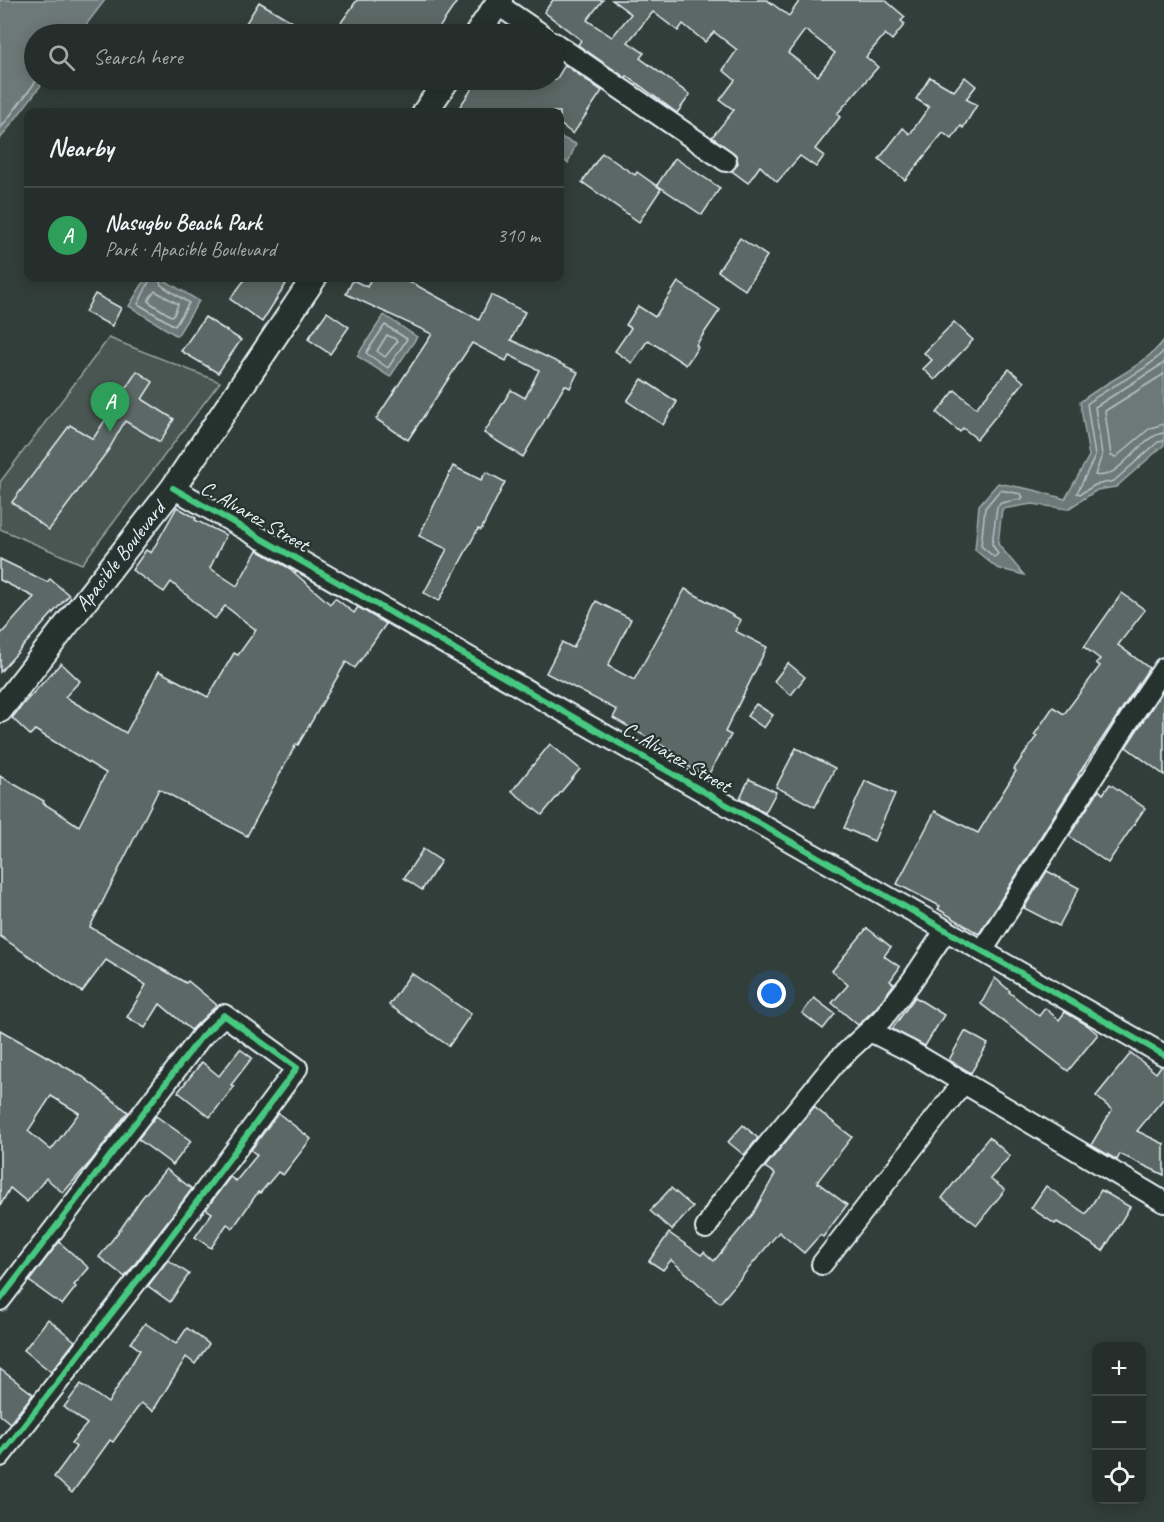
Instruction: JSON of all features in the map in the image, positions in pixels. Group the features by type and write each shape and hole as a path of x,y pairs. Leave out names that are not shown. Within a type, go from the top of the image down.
{"street":[{"path":"484,24 498,2 528,24"},
{"path":"564,50 726,161"},
{"path":"428,108 440,90"},
{"name":"Apacible Boulevard","path":"0,710 173,489 311,282"},
{"name":"C. Alvarez Street","path":"173,489 1164,1055"},
{"path":"982,951 1132,714 1164,668"},
{"path":"706,1228 732,1189 836,1062 882,1019 911,982 946,930"},
{"path":"0,1300 201,1037 224,1015 297,1068 151,1263 0,1456"},
{"path":"870,1030 910,1051 1164,1202"},
{"path":"822,1264 963,1083"}],"shaded area":[{"path":"109,338 220,382 82,564 0,529 0,482"}],"water":[{"path":"0,0 105,0 87,24 24,24 24,90 37,90 0,139"},
{"path":"564,139 576,144 568,163 564,161"},
{"path":"144,282 168,282 199,301 177,336 129,306"},
{"path":"384,315 417,337 390,377 357,356"},
{"path":"1164,340 1164,445 1116,487 1097,490 1068,509 1032,504 1002,509 998,544 1024,575 997,568 975,550 979,505 998,483 1065,499 1089,456 1080,402 1146,358"}],"building":[{"path":"357,0 458,0 442,24 340,24"},
{"path":"553,0 603,0 587,20 612,37 631,14 612,0 767,0 789,16 800,0 885,0 905,17 901,21 905,24 892,40 885,34 866,57 878,67 837,114 840,117 815,149 824,156 816,167 800,156 777,182 760,166 748,183 732,171 738,163 736,155 712,137 734,110 720,100 735,80 723,70 737,50 714,32 705,42 683,24 678,31 653,12 628,42 644,53 640,58 690,95 677,113 627,76 626,78 578,45 581,40 564,27 564,24 560,24 544,12","holes":["805,30 835,53 818,76 788,53"]},
{"path":"259,2 296,24 248,24 246,23"},
{"path":"565,65 602,91 573,134 564,127 564,108 459,108 471,90 564,90"},
{"path":"930,77 954,91 965,77 976,86 966,99 977,105 963,128 961,126 952,139 943,133 905,180 879,159 903,128 910,134 929,107 916,99"},
{"path":"602,153 635,175 637,172 661,189 639,222 582,182"},
{"path":"675,158 720,188 702,215 657,185"},
{"path":"740,238 767,256 745,290 718,271"},
{"path":"243,282 283,282 286,284 262,322 230,299"},
{"path":"352,282 367,287 369,282 408,282 479,320 491,295 525,312 511,340 578,372 570,388 565,385 523,457 484,433 511,390 525,398 539,370 509,355 506,361 472,343 408,440 376,419 432,334 346,294"},
{"path":"678,282 720,310 696,345 698,347 686,365 648,340 632,363 615,351 631,328 626,325 638,306 655,317"},
{"path":"95,294 121,308 112,326 85,312"},
{"path":"327,312 349,327 330,354 308,339"},
{"path":"205,317 241,340 218,373 181,351"},
{"path":"954,322 973,340 935,380 923,369 932,360 924,353"},
{"path":"1009,369 1024,382 977,439 963,428 960,432 937,413 955,390 976,408"},
{"path":"137,371 153,382 142,399 174,419 160,442 125,421 109,449 49,530 12,502 70,425 93,439"},
{"path":"642,379 677,402 663,425 627,401"},
{"path":"453,466 481,480 486,472 505,482 481,530 478,529 439,601 424,593 447,549 419,536"},
{"path":"177,507 196,518 195,520 226,535 210,568 237,586 257,550 289,568 330,604 335,598 354,613 358,607 386,624 355,668 346,662 298,745 296,744 247,836 159,789 90,927 186,983 188,981 217,1005 191,1030 160,1004 145,1028 127,1017 146,985 106,960 82,992 0,936 0,776 44,801 43,803 79,826 106,773 35,730 30,735 12,718 25,702 61,663 80,681 65,697 126,733 159,671 208,697 234,653 238,655 256,630 225,606 215,619 171,582 164,592 132,570 146,550 151,553"},
{"path":"0,559 47,582 50,579 69,595 0,672 0,635 34,597 0,580"},
{"path":"685,589 741,620 735,631 767,647 725,732 731,735 707,777 672,757 675,753 613,718 617,710 546,673 562,642 573,648 596,601 631,619 608,666 634,680"},
{"path":"1122,593 1145,610 1118,645 1149,668 1078,775 979,934 938,909 940,906 897,884 935,811 978,833 1016,771 1014,769 1037,736 1034,735 1053,707 1064,714 1100,666 1096,663 1100,659 1084,647"},
{"path":"788,663 805,677 791,695 774,681"},
{"path":"1164,689 1164,775 1126,747"},
{"path":"756,704 773,715 764,728 747,716"},
{"path":"550,744 580,769 542,815 512,791"},
{"path":"796,748 835,768 815,807 776,787"},
{"path":"749,779 776,792 765,813 740,798"},
{"path":"865,781 895,794 874,841 844,828"},
{"path":"1110,784 1145,808 1108,863 1069,836 1099,790 1103,794"},
{"path":"423,849 441,861 422,890 404,878"},
{"path":"1047,871 1079,888 1059,926 1024,908"},
{"path":"867,928 891,947 884,956 900,967 890,981 894,984 876,1008 858,1025 832,1003 848,985 832,971"},
{"path":"411,973 471,1014 449,1046 389,1005"},
{"path":"995,978 1039,1016 1045,1008 1059,1020 1065,1012 1098,1034 1068,1071 981,1004"},
{"path":"915,997 944,1015 925,1046 892,1029"},
{"path":"814,998 835,1014 823,1029 802,1013"},
{"path":"0,1030 83,1077 128,1112 92,1160 63,1193 46,1178 27,1202 10,1188 0,1206","holes":["51,1096 79,1113 51,1150 28,1131"]},
{"path":"965,1031 988,1044 971,1073 949,1060"},
{"path":"240,1049 252,1058 231,1085 234,1087 210,1117 178,1092 202,1062 219,1076"},
{"path":"1131,1053 1156,1073 1161,1066 1164,1067 1164,1098 1137,1131 1164,1144 1164,1175 1120,1154 1117,1160 1091,1145 1112,1110 1096,1096"},
{"path":"814,1107 852,1137 817,1182 847,1205 823,1237 820,1235 804,1253 779,1232 720,1303 671,1260 663,1270 649,1261 669,1233 701,1255 704,1252 714,1261 753,1214 775,1174 765,1167"},
{"path":"278,1113 311,1139 283,1175 278,1172 260,1193 258,1192 233,1228 227,1224 211,1248 195,1237 212,1213 206,1209 230,1177 236,1181 257,1155 251,1150"},
{"path":"156,1116 191,1141 173,1165 138,1139"},
{"path":"743,1125 758,1138 744,1155 728,1142"},
{"path":"989,1137 1010,1156 990,1179 1005,1190 977,1225 942,1198"},
{"path":"166,1169 192,1189 125,1277 99,1257"},
{"path":"1046,1186 1086,1214 1101,1190 1130,1207 1103,1251 1031,1208"},
{"path":"671,1188 693,1207 672,1230 650,1211"},
{"path":"59,1242 89,1268 74,1285 76,1287 62,1305 29,1281"},
{"path":"168,1260 189,1274 170,1302 148,1286"},
{"path":"48,1319 75,1341 51,1372 24,1350"},
{"path":"145,1323 176,1344 187,1328 209,1344 195,1364 186,1357 153,1411 141,1403 113,1442 110,1440 72,1493 54,1477 76,1447 71,1443 87,1424 64,1407 81,1384 108,1403 140,1350 131,1343"},
{"path":"0,1369 33,1394 10,1423 0,1415"}],"cycle path":[{"path":"173,488 1164,1055"},
{"path":"0,1300 201,1037 224,1015 297,1068 151,1263 0,1456"}],"place":[{"name":"Nasugbu Beach Park","path":"110,432"}]}
